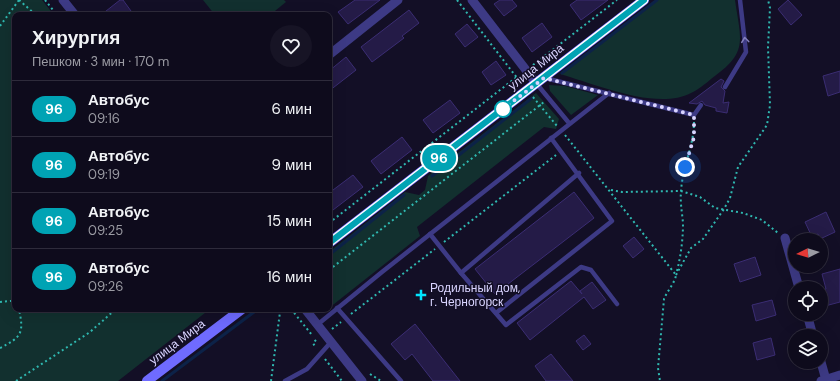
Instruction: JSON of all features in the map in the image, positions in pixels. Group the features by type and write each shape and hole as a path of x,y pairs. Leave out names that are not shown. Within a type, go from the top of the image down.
{"main road":[{"name":"улица Мира","path":"332,241 644,0"},
{"name":"улица Мира","path":"147,381 238,312"}],"street":[{"path":"63,0 72,12"},
{"path":"332,53 398,0"},
{"path":"472,0 526,70 540,80"},
{"path":"785,238 797,281"},
{"path":"307,312 363,377"},
{"path":"822,369 823,380 840,375"}],"lane":[{"path":"725,87 746,52 740,0"},
{"path":"540,80 609,93 694,115 701,105"},
{"path":"540,80 549,98 569,124"},
{"path":"318,325 337,308 560,130 609,93"},
{"path":"496,313 612,221 562,150 551,138"},
{"path":"461,273 579,174"},
{"path":"430,234 461,273 506,325 581,267 591,270 617,304"},
{"path":"337,308 401,381"},
{"path":"286,381 308,369 332,342"}],"path":[{"path":"0,26 19,0 33,12"},
{"path":"46,0 55,12"},
{"path":"457,0 517,77"},
{"path":"332,221 617,0"},
{"path":"676,275 692,248 703,239 724,209 730,198 738,167 766,125 770,104 768,47 770,8 768,0"},
{"path":"332,268 549,98"},
{"path":"540,105 610,190 676,275"},
{"path":"660,381 658,368 664,299 667,290 676,279 682,253 683,223 681,192 685,167 694,137 694,115"},
{"path":"331,330 571,143"},
{"path":"610,190 622,192 681,192 700,197 715,208 743,213 762,220 785,238"},
{"path":"0,302 12,302"},
{"path":"0,348 18,338 21,334 22,329 19,312"},
{"path":"16,381 90,332 113,312"},
{"path":"271,381 280,312"},
{"path":"293,312 316,341 313,344 342,381"},
{"path":"363,377 381,381"}],"green space":[{"path":"0,0 42,0 52,12 12,12 12,312 206,312 118,381 0,381"},
{"path":"203,0 284,0 286,2 274,12 213,12"},
{"path":"656,0 735,0 740,45 732,61 723,70 694,92 677,98 644,98 608,89 560,74"},
{"path":"549,85 565,86 598,95 571,115 550,91"},
{"path":"536,93 559,119 556,129 544,127 417,227 420,236 332,306 332,250 405,192 419,195 425,190 428,176"}],"building":[{"path":"120,0 123,0 131,11 130,12 105,12"},
{"path":"355,0 380,0 348,24 338,12"},
{"path":"500,0 512,0 517,6 504,16 494,4"},
{"path":"577,0 608,0 581,20 570,5"},
{"path":"788,0 802,15 791,25 778,9"},
{"path":"409,10 419,23 402,36 404,38 372,62 361,47"},
{"path":"542,23 552,37 532,52 522,38"},
{"path":"467,24 478,37 465,47 455,34"},
{"path":"346,57 356,70 332,89 332,69"},
{"path":"496,61 506,75 491,85 482,72"},
{"path":"840,71 840,92 828,96 823,76"},
{"path":"721,79 724,81 721,87 725,91 723,103 729,102 727,113 716,111 716,108 705,105 702,101 697,104 689,103"},
{"path":"450,100 460,113 433,133 423,120"},
{"path":"402,137 412,150 381,174 371,161"},
{"path":"353,175 363,187 333,210 332,191"},
{"path":"574,192 594,218 495,294 475,269"},
{"path":"826,212 835,232 828,235 828,233 810,233 805,222"},
{"path":"634,237 644,249 633,258 623,246"},
{"path":"755,257 761,275 740,282 734,264"},
{"path":"840,269 840,302 828,305 828,281 824,281 822,274"},
{"path":"571,281 582,294 580,291 592,282 606,300 593,309 584,297 530,340 517,323"},
{"path":"772,300 776,315 756,321 752,305"},
{"name":"Родильный дом, г. Черногорск","path":"415,324 460,381 433,381 412,354 405,360 391,344"},
{"path":"584,335 591,344 583,350 576,341"},
{"path":"771,338 775,355 757,360 753,343"},
{"path":"551,354 573,381 546,381 535,366"}],"waterway":[{"path":"562,73 657,0"},
{"path":"432,176 532,98"},
{"path":"332,253 404,195"},
{"path":"162,381 254,312"}],"bus line":[{"name":"96","path":"332,241 644,0"}],"place":[{"name":"Родильный дом, г. Черногорск","path":"421,295"}],"route":[{"path":"503,109 544,78 694,115 694,137 685,167"}]}
